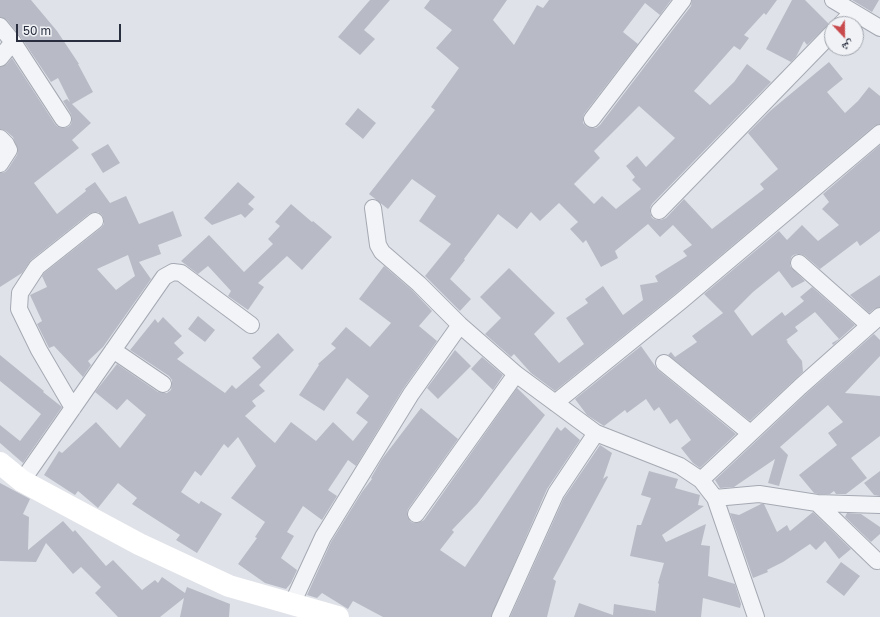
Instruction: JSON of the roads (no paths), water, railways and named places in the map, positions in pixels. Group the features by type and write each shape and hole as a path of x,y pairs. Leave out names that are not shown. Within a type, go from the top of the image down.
{"main road":[{"path":"0,463 22,480 139,544 229,586 338,617"}],"street":[{"path":"592,120 683,0"},
{"path":"833,0 880,28"},
{"path":"849,16 853,12"},
{"path":"0,26 13,42 63,119"},
{"path":"659,211 824,41"},
{"path":"0,58 13,42"},
{"path":"555,403 687,296 880,133"},
{"path":"0,138 9,150 0,164"},
{"path":"373,208 378,245 382,252 419,284 460,325 516,374 596,433 680,466 701,480 715,498 756,617"},
{"path":"73,408 39,350 19,309 20,293 37,267 96,221"},
{"path":"701,480 800,386 874,320 799,263"},
{"path":"22,480 164,277 173,272 181,273 252,325"},
{"path":"292,604 323,537 411,394 460,325"},
{"path":"113,350 163,384"},
{"path":"664,363 750,434"},
{"path":"416,514 516,374"},
{"path":"500,617 556,493 596,433"},
{"path":"715,498 759,494 817,503 880,505"},
{"path":"817,503 877,561"}]}
